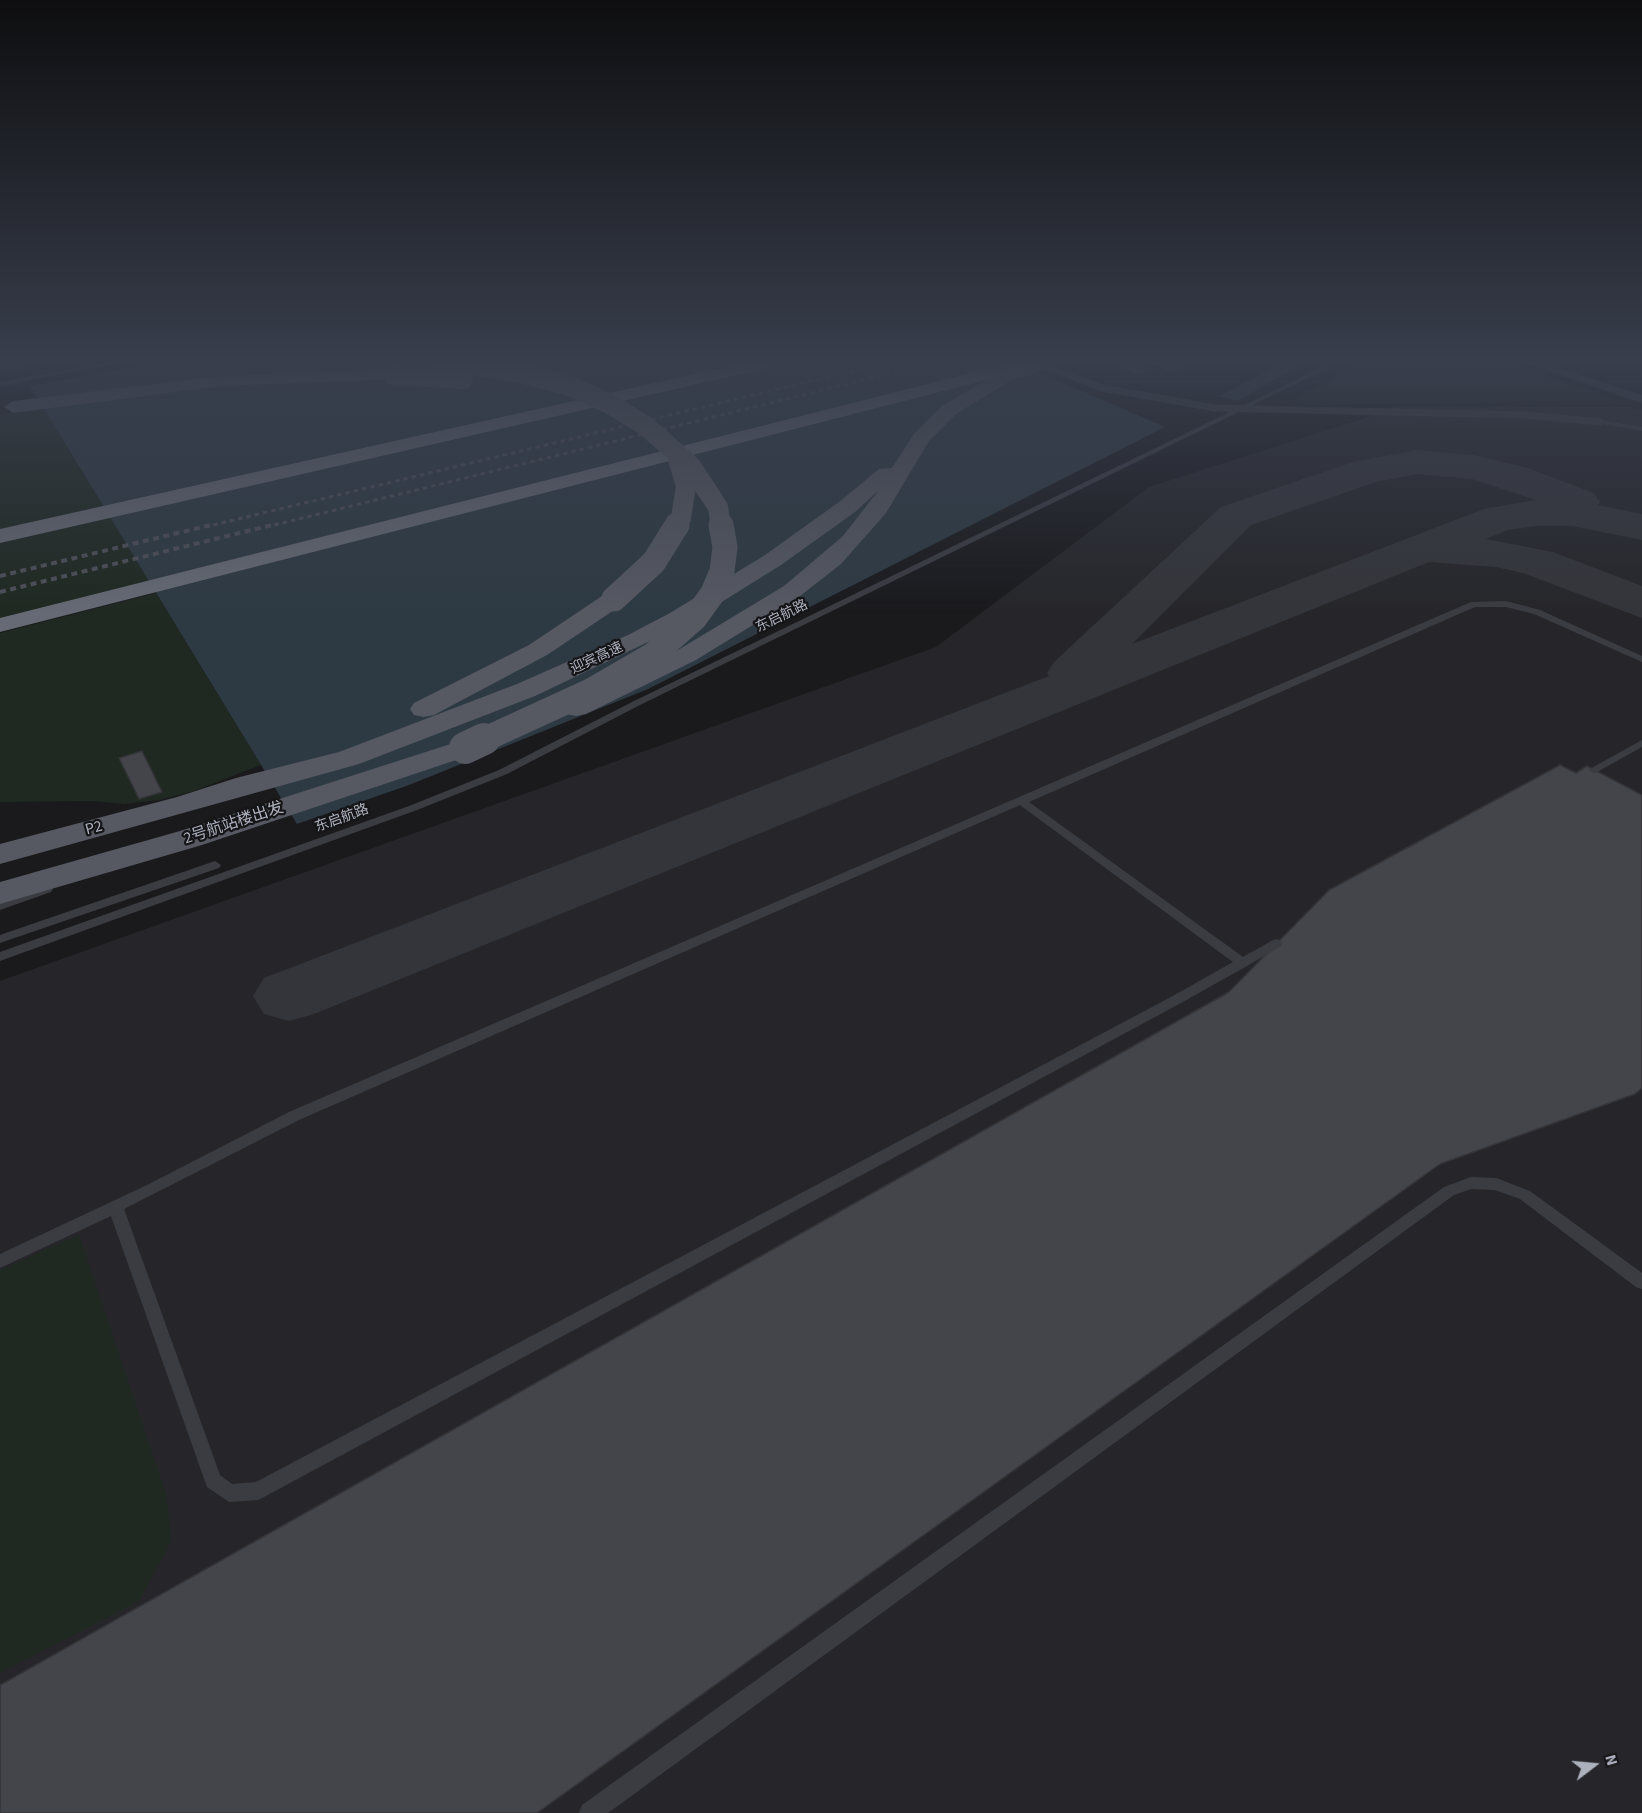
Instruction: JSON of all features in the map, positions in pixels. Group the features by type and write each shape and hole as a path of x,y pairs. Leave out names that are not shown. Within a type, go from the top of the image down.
{"highway":[{"path":"0,536 410,444"},
{"path":"10,623 715,444"}],"main road":[{"path":"226,792 395,723 470,687 538,650 614,599 654,562 667,545 681,518 686,486 682,467 666,444"},
{"path":"465,748 592,690 628,670 695,618 713,593 722,571 725,547 718,507 691,466 667,444"},
{"name":"迎宾高速","path":"226,792 299,773 393,741 526,690 638,640 739,582 818,530 876,483 915,444"},
{"name":"迎宾高速","path":"465,748 547,721 640,680 716,639 792,591 833,559 851,541 878,508 918,444"},
{"name":"2号航站楼出发","path":"0,892 190,838 465,748"},
{"name":"P2","path":"0,854 226,792"}],"lane":[{"name":"东启航路","path":"0,957 222,878 503,772 647,697 1170,444"},
{"path":"0,1261 294,1116 1474,604 1518,606 1642,659"},
{"path":"1593,770 1642,743"},
{"path":"1022,802 1243,963"},
{"path":"0,906 190,838"},
{"path":"0,939 215,865"},
{"path":"115,1206 213,1481 229,1493 258,1491 1243,963 1276,943"},
{"path":"590,1813 1449,1191 1472,1183 1496,1184 1525,1195 1642,1282"}],"shaded area":[{"path":"0,444 65,444 104,508 0,532"},
{"path":"65,444 1132,444 648,689 409,785 297,824"},
{"path":"1285,444 1642,444 1642,1813 0,1813 0,981 936,647 1149,487"},
{"path":"110,517 150,582 0,619 0,542"},
{"path":"156,593 261,765 194,791 159,800 124,804 93,801 0,802 0,633"},
{"path":"79,1235 167,1498 171,1542 139,1601 0,1673 0,1270"}],"building":[{"path":"142,751 162,792 139,799 119,758"},
{"path":"1560,765 1576,773 1587,766 1642,795 1642,1088 1635,1094 1440,1164 537,1813 0,1813 0,1685 1229,992 1329,890"}],"taxiway":[{"path":"1073,673 1236,516 1367,471 1417,462 1473,467 1513,477 1579,502"},
{"path":"289,996 1499,518 1536,513 1572,513 1642,527"},
{"path":"1439,551 1496,553 1537,562 1642,603"}],"railway":[{"path":"205,527 551,444"},
{"path":"266,527 605,444"},
{"path":"0,576 211,525"},
{"path":"0,592 272,525"}]}
